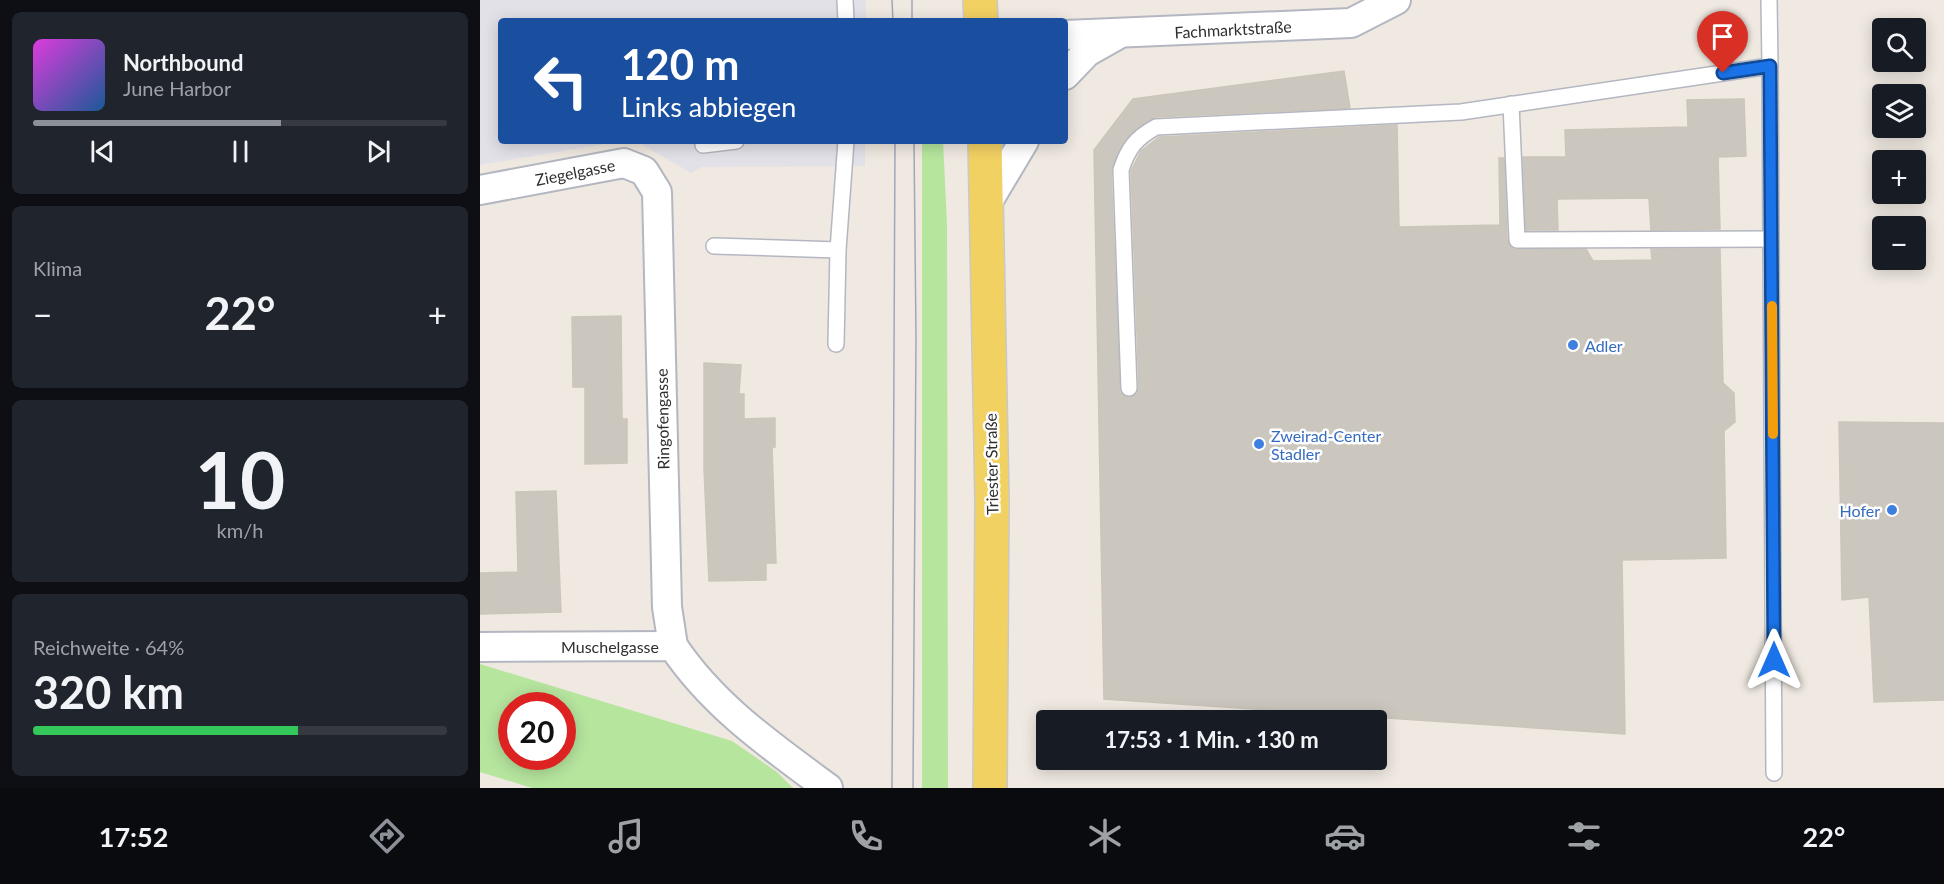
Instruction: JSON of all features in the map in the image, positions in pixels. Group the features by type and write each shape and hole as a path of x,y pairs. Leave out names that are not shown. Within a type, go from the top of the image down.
{"main road":[{"path":"980,0 981,18"},
{"name":"Triester Straße","path":"985,144 992,501 990,788"}],"street":[{"name":"Fachmarktstraße","path":"1068,35 1351,23 1396,0"},
{"path":"1068,72 1087,52 1118,34"},
{"path":"987,202 1022,144"},
{"name":"Ziegelgasse","path":"480,190 624,163 644,171 657,192"},
{"name":"Ringofengasse","path":"657,192 666,607 673,646"},
{"name":"Muschelgasse","path":"480,646 673,646 692,674 740,722 828,788"}],"lane":[{"path":"845,0 846,18"},
{"path":"1769,0 1774,773"},
{"path":"1129,388 1122,170 1127,151 1140,135 1156,127 1461,112 1770,66"},
{"path":"1511,104 1517,240 1771,239"},
{"path":"703,145 711,144"},
{"path":"836,344 838,250 846,144"},
{"path":"714,246 838,250"}],"shaded area":[{"path":"480,0 866,0 866,18 498,18 498,144 604,144 480,165"},
{"path":"641,144 865,144 865,166 702,167 691,173"}],"green space":[{"path":"922,144 943,144 947,224 948,788 922,788"},
{"path":"480,664 572,692 498,692 498,770 576,770 576,693 732,741 777,772 793,788 532,788 480,772"}],"building":[{"path":"1344,71 1350,108 1156,117 1137,128 1122,144 1111,170 1120,393 1130,398 1137,393 1139,388 1131,171 1141,151 1159,137 1397,125 1399,227 1500,225 1499,158 1504,158 1507,240 1513,249 1586,249 1593,261 1652,260 1651,249 1720,249 1723,383 1734,393 1735,422 1724,431 1726,558 1622,560 1625,734 1387,718 1387,710 1268,710 1104,699 1094,150 1133,99"},
{"path":"1744,99 1746,156 1718,157 1720,229 1651,230 1649,198 1557,199 1558,230 1526,230 1523,157 1566,157 1565,130 1688,127 1687,100"},
{"path":"621,316 622,419 627,419 627,463 585,464 585,387 573,387 572,317"},
{"path":"704,363 741,365 739,394 744,394 744,419 775,418 775,447 772,447 776,563 766,563 766,580 709,581 704,468"},
{"name":"Hofer","path":"1839,422 1944,423 1944,700 1874,702 1869,597 1842,600"},
{"path":"556,491 561,612 480,614 480,573 518,572 516,492"}],"tram line":[{"path":"892,0 893,18"},
{"path":"912,0 912,18"},
{"path":"892,788 895,144"},
{"path":"913,788 916,338 914,144"}],"slow traffic":[{"path":"1772,306 1773,434"}],"place":[{"name":"Adler","path":"1573,345"},
{"name":"Zweirad-Center Stadler","path":"1259,444"},
{"name":"Hofer","path":"1892,510"}],"route":[{"path":"1723,73 1770,66 1774,660"}]}
